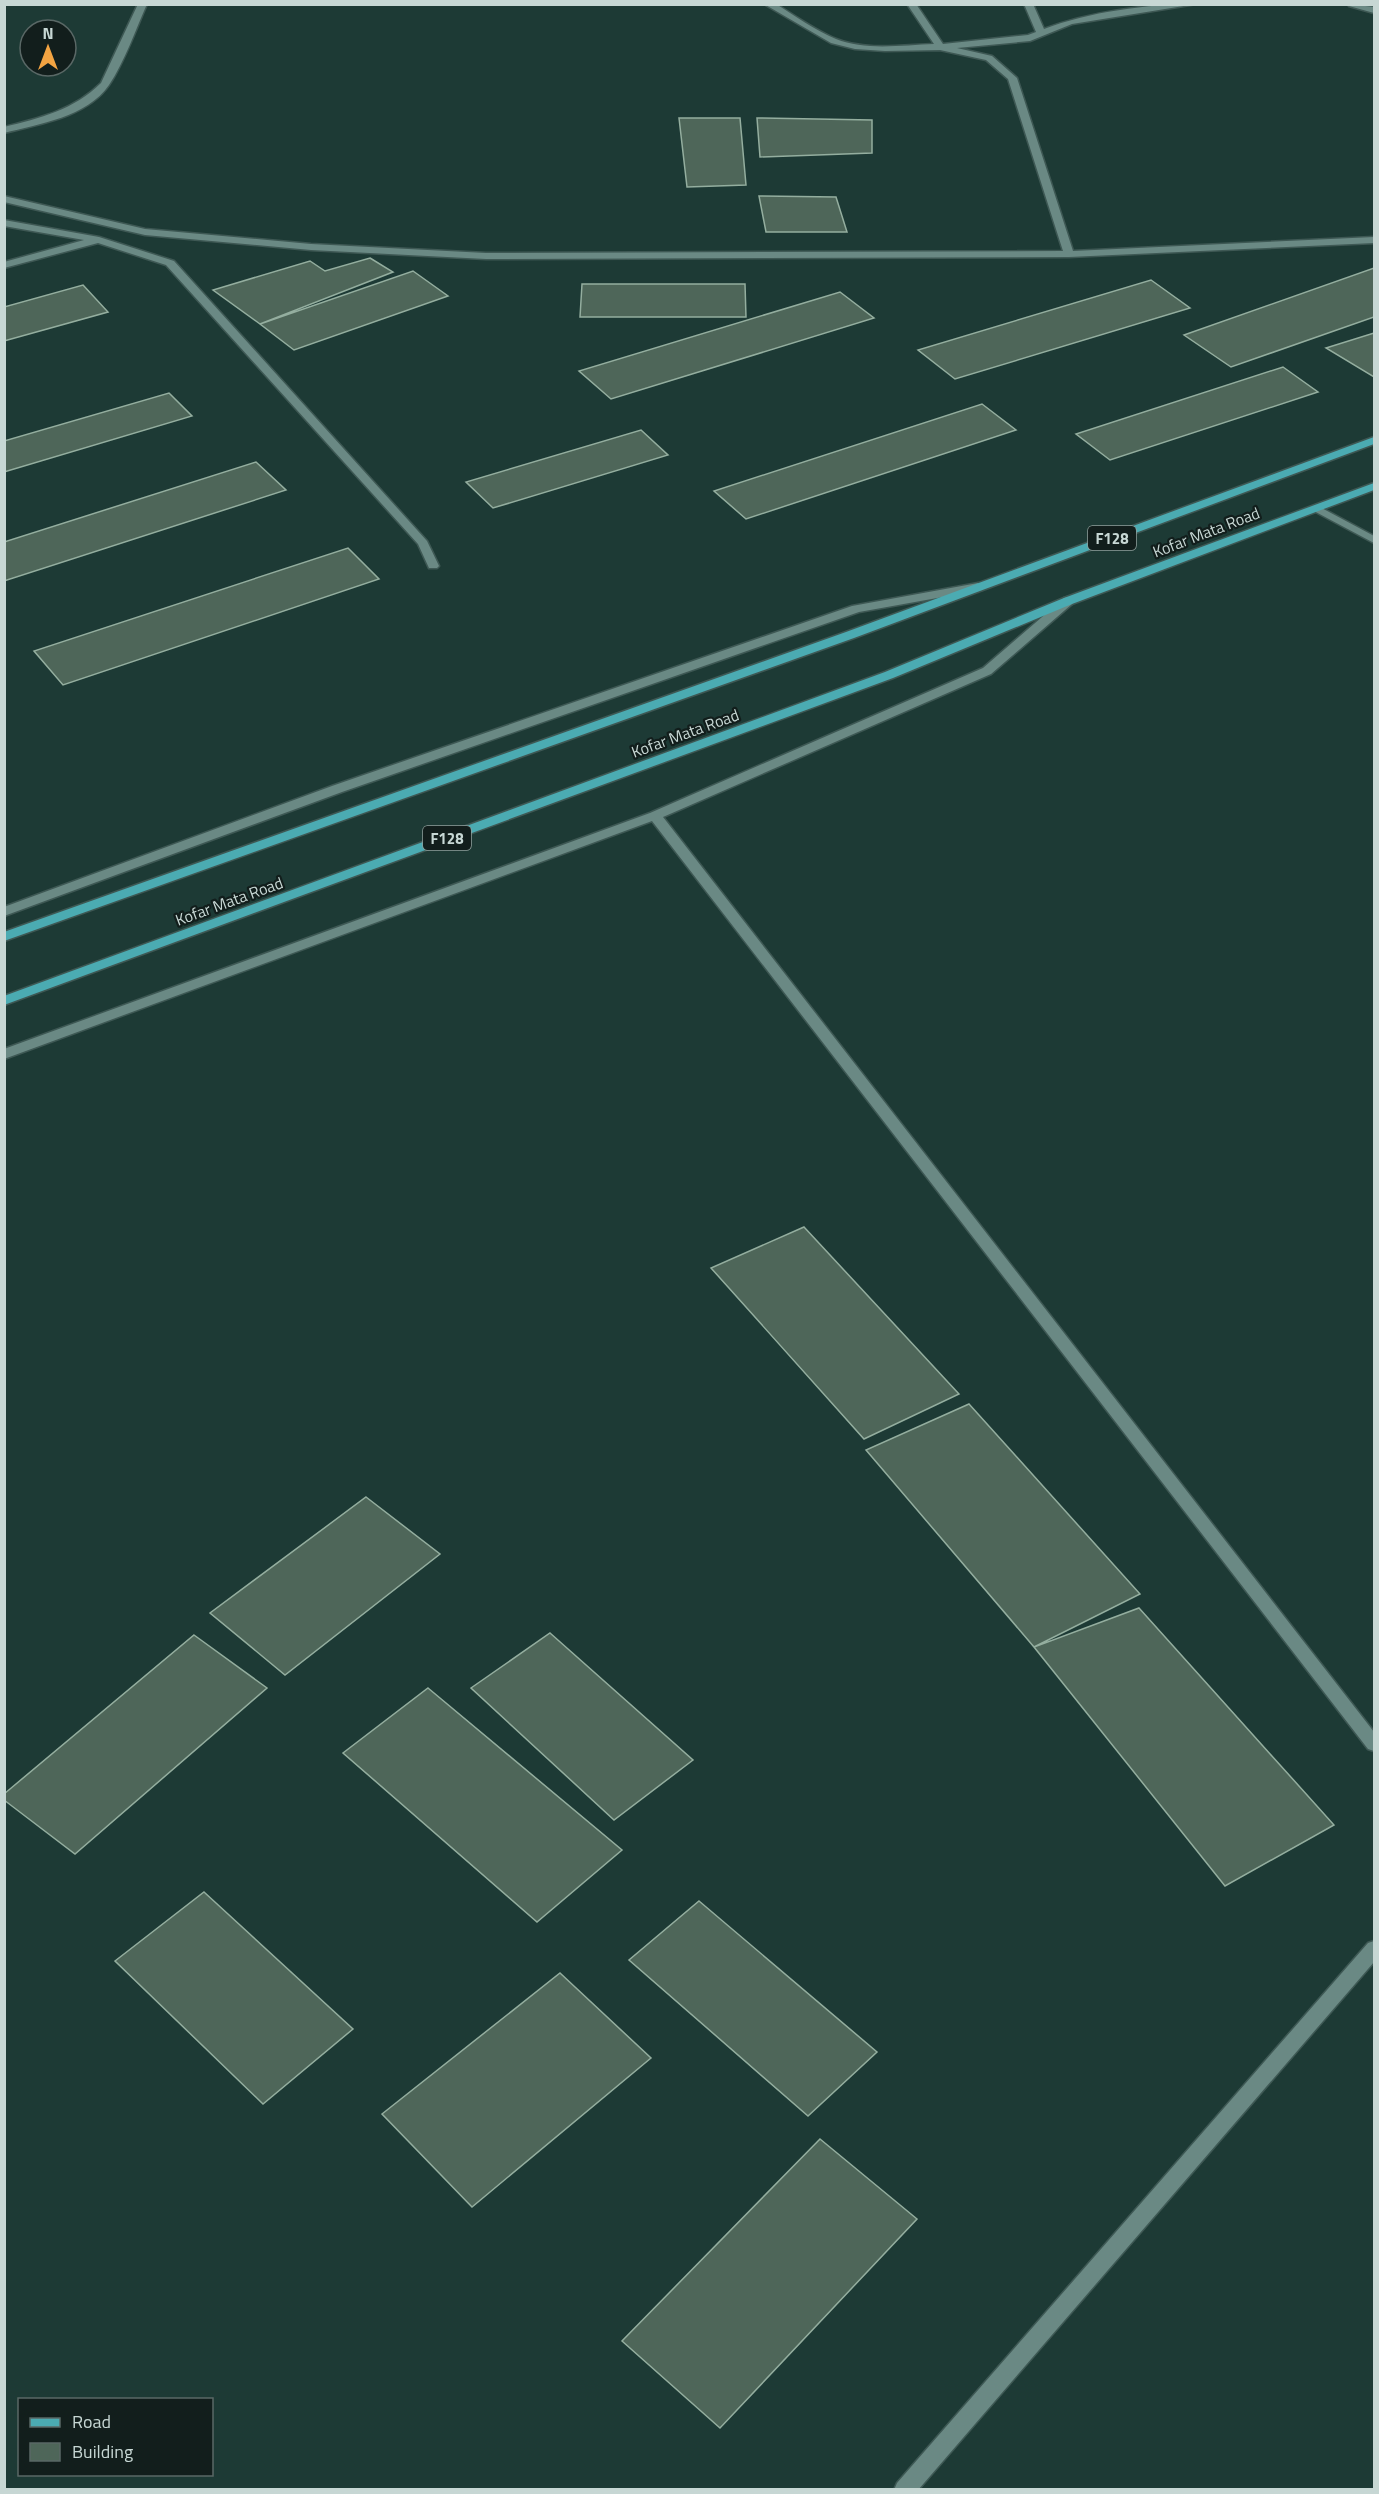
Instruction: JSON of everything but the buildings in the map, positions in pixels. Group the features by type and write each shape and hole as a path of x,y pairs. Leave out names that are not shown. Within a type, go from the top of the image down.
{"main road":[{"name":"Kofar Mata Road","path":"4,937 850,635 1374,440"},
{"name":"Kofar Mata Road","path":"4,1001 890,675 1068,601 1374,486"}],"street":[{"path":"4,130 65,114 98,93 105,84 143,4"},
{"path":"768,4 834,41 855,46 940,47 1030,38 1070,22 1192,4"},
{"path":"911,4 940,47 988,58 1012,78 1069,255"},
{"path":"1028,4 1041,34"},
{"path":"1352,4 1374,10"},
{"path":"4,199 145,232 311,247 486,256 1069,255 1374,240"},
{"path":"4,223 99,240 170,263 423,543 433,566"},
{"path":"4,265 99,240"},
{"path":"1316,508 1374,540"},
{"path":"4,912 337,789 856,609 987,585"},
{"path":"4,1054 655,816 987,671 1068,601"},
{"path":"655,816 1374,1744"},
{"path":"904,2490 1374,1949"}]}
